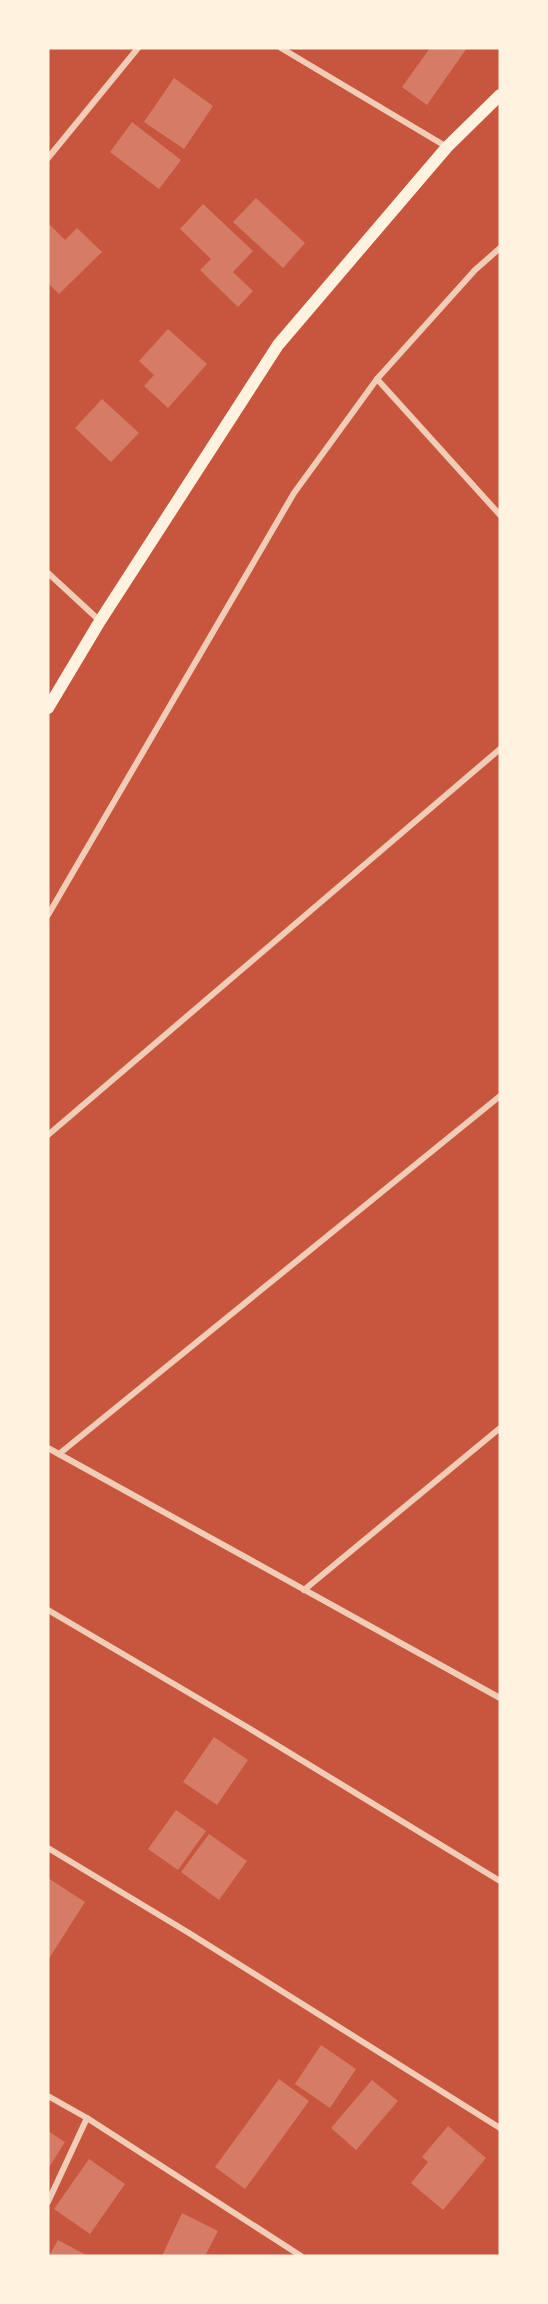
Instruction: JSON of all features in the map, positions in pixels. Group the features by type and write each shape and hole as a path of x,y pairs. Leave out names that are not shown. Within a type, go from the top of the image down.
{"main road":[{"path":"48,708 100,621 278,345 447,147 500,95"}],"street":[{"path":"48,158 138,48"},
{"path":"280,48 447,147"},
{"path":"48,915 294,493 377,379 475,270 500,248"},
{"path":"377,379 500,515"},
{"path":"48,573 100,621"},
{"path":"48,1135 500,749"},
{"path":"59,1454 500,1096"},
{"path":"304,1590 500,1428"},
{"path":"48,1448 500,1698"},
{"path":"48,1610 247,1727 500,1881"},
{"path":"48,1848 189,1933 500,2128"},
{"path":"48,2096 87,2118 301,2256"},
{"path":"48,2202 87,2118"}],"building":[{"path":"430,48 467,48 427,105 402,87"},
{"path":"174,78 213,106 184,149 144,122"},
{"path":"132,122 181,160 159,189 110,152"},
{"path":"256,198 305,243 283,268 233,222"},
{"path":"203,204 253,251 233,272 253,291 238,307 200,270 211,259 180,229"},
{"path":"48,223 65,240 77,228 102,252 59,294 48,283"},
{"path":"168,329 207,364 168,408 144,386 154,375 139,361"},
{"path":"102,399 139,433 111,462 75,428"},
{"path":"214,1737 248,1760 217,1805 183,1782"},
{"path":"176,1810 206,1831 178,1870 148,1849"},
{"path":"209,1834 247,1861 219,1900 181,1872"},
{"path":"48,1878 85,1902 48,1960"},
{"path":"321,2045 356,2069 330,2108 295,2084"},
{"path":"279,2079 309,2101 245,2189 215,2167"},
{"path":"372,2080 398,2101 356,2150 331,2128"},
{"path":"448,2126 486,2158 443,2210 411,2183 428,2162 422,2157"},
{"path":"48,2131 65,2142 48,2169"},
{"path":"89,2159 125,2184 90,2234 54,2209"},
{"path":"182,2213 218,2231 205,2256 162,2256"},
{"path":"58,2240 88,2256 49,2256"}]}
